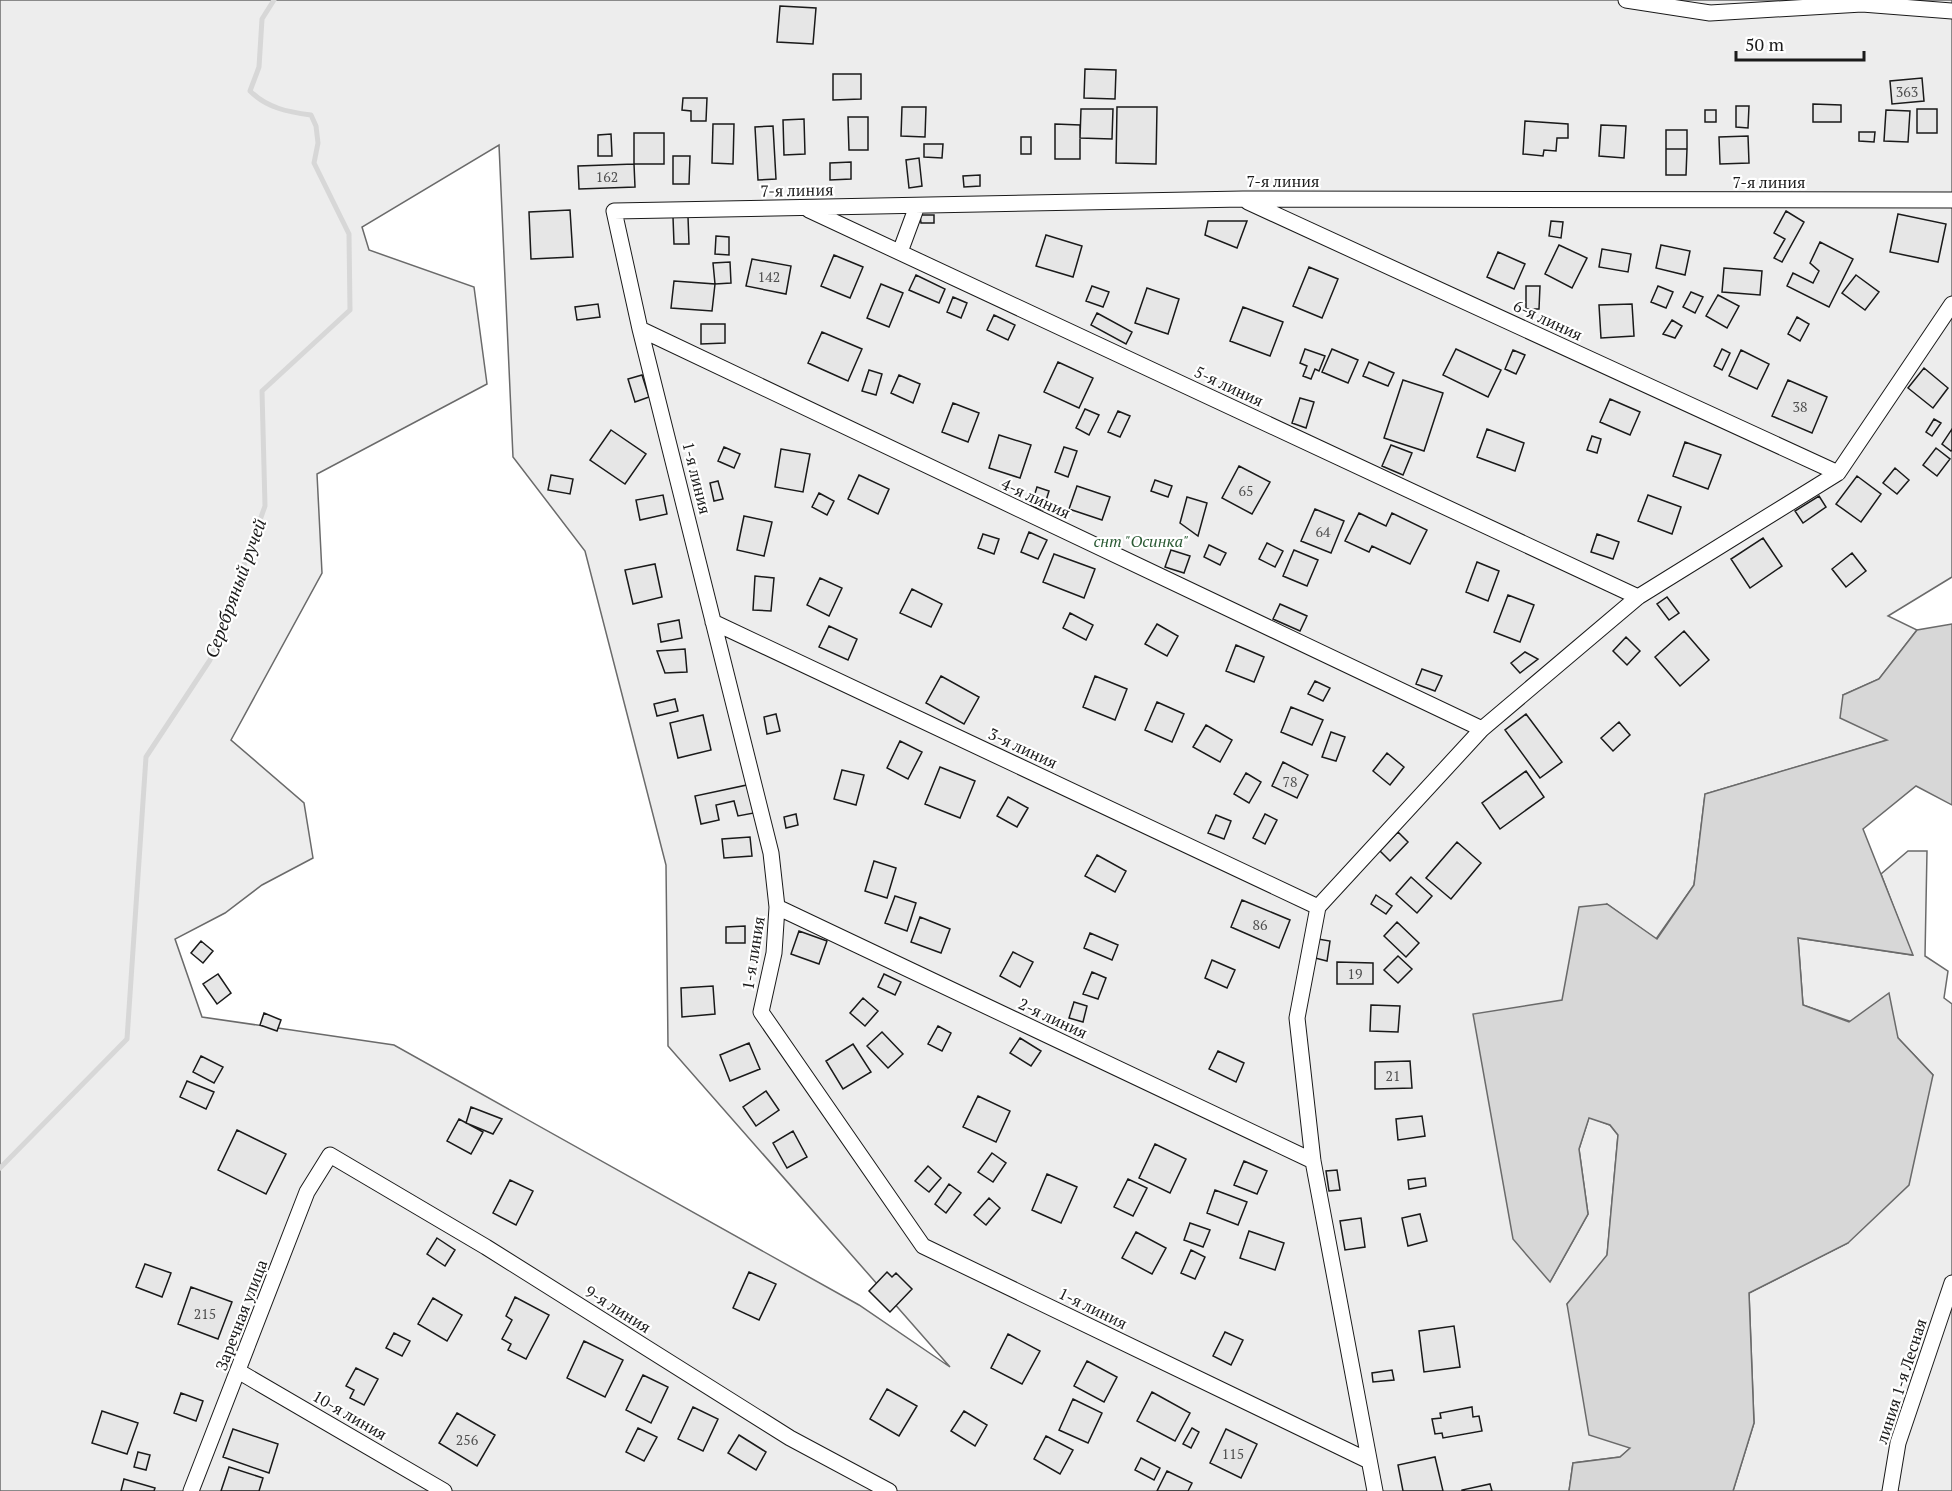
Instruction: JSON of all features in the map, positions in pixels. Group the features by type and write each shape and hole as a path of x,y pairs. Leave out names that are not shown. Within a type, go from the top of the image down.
{"street":[{"path":"1626,0 1710,13 1862,4 1952,11"},
{"name":"7-я линия","path":"614,211 1243,199 1952,200"},
{"name":"6-я линия","path":"1243,199 1838,473"},
{"path":"900,252 917,206"},
{"name":"5-я линия","path":"804,208 1638,597"},
{"name":"1-я линия","path":"614,211 640,329 771,854 777,907 774,953 761,1012 922,1246 1369,1461"},
{"path":"1375,1491 1313,1161 1297,1018 1318,907 1482,729 1638,597 1838,473 1952,304"},
{"name":"4-я линия","path":"640,329 1482,729"},
{"name":"3-я линия","path":"713,622 1318,907"},
{"name":"2-я линия","path":"777,907 1313,1161"},
{"name":"Заречная улица","path":"191,1491 307,1192 330,1155"},
{"name":"9-я линия","path":"330,1155 486,1247 790,1438 889,1491"},
{"name":"линия 1-я Лесная","path":"1890,1491 1898,1443 1952,1283"},
{"name":"10-я линия","path":"238,1371 444,1491"}],"shaded area":[{"name":"снт \"Осинка\"","path":"0,0 1952,0 1952,577 1888,616 1917,630 1879,679 1843,695 1888,740 1705,794 1694,885 1656,939 1607,904 1550,1282 1588,1214 1579,1149 1589,1117 1610,1125 1618,1135 1607,1256 1567,1304 1631,1448 1620,1457 1573,1463 1569,1491 0,1491","holes":["499,145 513,457 585,551 666,865 668,1046 950,1367 859,1305 394,1045 202,1017 175,939 225,913 262,885 313,858 304,803 231,740 322,573 317,474 487,384 474,287 369,250 362,227"]},
{"path":"1952,624 1952,805 1916,786 1863,829 1913,955 1798,938 1803,1005 1849,1022 1889,993 1898,1038 1933,1075 1909,1185 1848,1243 1749,1293 1754,1423 1733,1491 1569,1491 1573,1463 1620,1457 1630,1448 1589,1435 1567,1304 1607,1255 1618,1135 1610,1125 1589,1118 1579,1149 1588,1214 1550,1282 1513,1239 1473,1014 1562,1000 1579,907 1607,904 1657,939 1694,885 1705,794 1887,740 1840,718 1843,695 1879,679 1917,630"},
{"path":"1908,851 1927,851 1925,956 1948,971 1944,998 1952,1004 1952,1491 1733,1491 1754,1423 1749,1293 1848,1243 1933,1075 1898,1038 1803,1005 1798,938 1912,955 1881,874"}],"building":[{"path":"780,6 816,8 813,44 777,42"},
{"path":"1085,69 1116,70 1115,99 1084,98"},
{"path":"833,74 861,74 861,99 833,100"},
{"path":"1922,78 1924,101 1892,104 1890,81"},
{"path":"683,98 707,98 706,121 691,121 691,111 682,110"},
{"path":"1813,104 1841,105 1841,122 1813,122"},
{"path":"1736,106 1749,106 1748,128 1736,127"},
{"path":"902,107 926,107 925,137 901,136"},
{"path":"1117,107 1157,107 1156,164 1116,163"},
{"path":"1081,109 1113,109 1112,139 1080,138"},
{"path":"1917,109 1937,109 1937,133 1917,133"},
{"path":"1705,110 1716,110 1716,122 1705,122"},
{"path":"1886,110 1910,111 1908,142 1884,141"},
{"path":"848,117 868,117 868,150 849,150"},
{"path":"804,119 805,154 784,155 783,120"},
{"path":"1525,121 1568,124 1568,138 1557,138 1556,151 1544,150 1543,156 1523,154"},
{"path":"713,124 734,124 733,164 712,163"},
{"path":"1055,124 1080,125 1080,159 1055,159"},
{"path":"1601,125 1626,126 1624,158 1599,156"},
{"path":"773,126 776,179 758,180 755,127"},
{"path":"1666,130 1687,130 1687,149 1666,149"},
{"path":"1859,132 1875,132 1874,142 1859,141"},
{"path":"634,133 664,133 664,164 634,164"},
{"path":"611,134 612,156 598,156 598,135"},
{"path":"1748,136 1749,163 1720,164 1719,137"},
{"path":"1021,137 1031,137 1031,154 1021,154"},
{"path":"924,144 943,144 942,158 924,157"},
{"path":"1666,149 1687,149 1686,175 1666,175"},
{"path":"673,156 690,156 689,184 673,184"},
{"path":"919,158 922,186 909,188 906,160"},
{"path":"851,162 851,179 830,180 830,163"},
{"path":"634,164 635,187 579,189 578,166"},
{"path":"980,175 980,186 964,187 963,176"},
{"path":"570,210 573,257 531,259 529,212"},
{"path":"1786,211 1804,222 1782,262 1774,258 1785,239 1774,233"},
{"path":"1898,214 1946,224 1938,262 1890,252"},
{"path":"920,215 934,215 934,223 921,223"},
{"path":"673,217 688,217 689,244 674,244"},
{"path":"1208,221 1247,221 1237,248 1205,235"},
{"path":"1551,221 1563,222 1561,238 1549,236"},
{"path":"1046,235 1082,246 1073,277 1036,266"},
{"path":"716,236 729,237 729,255 715,254"},
{"path":"1820,242 1853,259 1829,307 1787,286 1793,273 1813,283 1819,271 1810,263"},
{"path":"1559,245 1587,258 1572,288 1545,274"},
{"path":"1661,245 1690,251 1685,275 1656,268"},
{"path":"1602,249 1631,254 1628,272 1599,267"},
{"path":"1498,252 1525,264 1514,289 1487,277"},
{"path":"834,255 863,267 850,298 821,286"},
{"path":"752,259 791,266 786,294 746,286"},
{"path":"730,262 731,283 715,284 713,263"},
{"path":"1309,267 1338,279 1322,318 1293,306"},
{"path":"1724,268 1762,271 1760,295 1722,292"},
{"path":"916,275 945,289 939,303 909,290"},
{"path":"1856,275 1879,292 1865,310 1842,293"},
{"path":"674,281 715,284 712,311 671,308"},
{"path":"881,284 903,293 889,327 867,318"},
{"path":"1092,286 1109,292 1103,307 1086,301"},
{"path":"1526,286 1540,286 1539,309 1526,309"},
{"path":"1658,286 1673,292 1666,308 1651,302"},
{"path":"1147,288 1179,299 1168,334 1135,323"},
{"path":"1691,292 1703,297 1695,313 1683,307"},
{"path":"1718,295 1739,306 1727,328 1706,316"},
{"path":"953,297 967,303 961,318 947,312"},
{"path":"598,304 600,317 577,320 575,307"},
{"path":"1632,304 1634,336 1601,338 1599,305"},
{"path":"1243,307 1283,322 1270,356 1230,341"},
{"path":"1097,313 1132,332 1126,344 1091,325"},
{"path":"994,315 1015,325 1008,340 987,330"},
{"path":"1797,317 1809,324 1800,341 1788,334"},
{"path":"1672,320 1682,326 1675,338 1663,334"},
{"path":"701,324 725,324 725,343 701,344"},
{"path":"822,332 862,349 848,381 808,363"},
{"path":"1305,349 1325,356 1319,371 1315,369 1311,379 1303,376 1307,366 1300,363"},
{"path":"1332,349 1358,360 1348,383 1322,372"},
{"path":"1456,349 1501,370 1488,397 1443,375"},
{"path":"1722,349 1730,353 1722,370 1714,366"},
{"path":"1513,350 1525,355 1516,374 1505,369"},
{"path":"1741,350 1769,364 1757,389 1729,376"},
{"path":"1058,362 1093,378 1079,408 1044,392"},
{"path":"1369,362 1394,373 1388,386 1363,376"},
{"path":"1924,368 1948,388 1933,408 1908,388"},
{"path":"869,370 882,374 876,395 862,391"},
{"path":"642,375 649,397 635,402 628,379"},
{"path":"899,375 920,384 913,403 891,393"},
{"path":"1403,380 1443,393 1424,451 1384,438"},
{"path":"1788,380 1827,397 1812,433 1772,416"},
{"path":"1300,398 1314,402 1306,428 1292,423"},
{"path":"1610,399 1640,412 1630,435 1600,422"},
{"path":"953,403 979,413 968,442 942,432"},
{"path":"1085,409 1099,415 1089,435 1076,428"},
{"path":"1118,411 1130,416 1120,437 1108,432"},
{"path":"1934,419 1941,423 1932,436 1926,432"},
{"path":"1487,429 1524,443 1515,471 1477,457"},
{"path":"1952,429 1952,450 1951,451 1942,444"},
{"path":"611,430 646,454 625,484 590,460"},
{"path":"999,435 1031,445 1020,478 989,468"},
{"path":"1592,436 1601,439 1597,453 1587,450"},
{"path":"1685,442 1721,455 1708,489 1673,476"},
{"path":"1391,445 1412,453 1403,475 1382,466"},
{"path":"724,447 740,454 734,468 718,461"},
{"path":"1064,447 1077,451 1068,477 1055,472"},
{"path":"1936,448 1950,459 1937,476 1923,465"},
{"path":"781,449 810,454 803,492 775,487"},
{"path":"1239,466 1270,482 1252,514 1222,498"},
{"path":"1895,468 1909,480 1897,494 1883,483"},
{"path":"551,475 573,479 570,494 548,490"},
{"path":"859,475 889,489 878,514 848,499"},
{"path":"1857,476 1881,494 1861,522 1836,504"},
{"path":"1155,480 1172,486 1168,497 1151,491"},
{"path":"718,481 723,499 714,501 710,483"},
{"path":"1077,486 1110,497 1102,520 1069,509"},
{"path":"1037,487 1049,491 1043,510 1031,506"},
{"path":"819,493 834,501 827,515 812,507"},
{"path":"663,495 667,514 640,520 636,500"},
{"path":"1648,495 1681,507 1672,534 1638,521"},
{"path":"1819,496 1826,507 1803,523 1795,511"},
{"path":"1187,497 1207,503 1198,536 1180,523"},
{"path":"1315,509 1344,521 1331,553 1301,541"},
{"path":"1359,513 1386,526 1392,513 1427,530 1410,564 1372,546 1369,552 1345,541"},
{"path":"744,516 772,522 764,556 737,550"},
{"path":"1029,532 1047,540 1038,559 1021,552"},
{"path":"983,534 999,539 994,554 978,548"},
{"path":"1597,534 1619,542 1613,559 1591,552"},
{"path":"1763,538 1782,566 1750,588 1731,559"},
{"path":"1267,543 1283,551 1275,567 1259,559"},
{"path":"1209,545 1226,553 1220,565 1204,557"},
{"path":"1171,550 1190,556 1184,573 1165,567"},
{"path":"1294,550 1318,560 1307,586 1283,576"},
{"path":"1852,553 1866,571 1846,587 1832,569"},
{"path":"1054,554 1095,569 1084,598 1043,582"},
{"path":"1477,562 1499,571 1488,601 1466,592"},
{"path":"655,564 662,597 633,604 625,570"},
{"path":"755,576 774,578 771,611 753,610"},
{"path":"820,578 842,588 829,616 807,605"},
{"path":"912,589 942,604 931,627 900,613"},
{"path":"1508,595 1534,605 1520,642 1494,632"},
{"path":"1667,597 1679,613 1669,620 1657,604"},
{"path":"1280,604 1307,616 1300,631 1273,619"},
{"path":"1070,613 1093,625 1086,640 1063,628"},
{"path":"679,620 682,638 661,642 658,624"},
{"path":"1157,624 1178,636 1167,656 1145,644"},
{"path":"829,626 857,639 848,660 819,647"},
{"path":"1684,631 1709,660 1680,686 1655,657"},
{"path":"1626,637 1640,651 1627,665 1613,651"},
{"path":"1236,645 1264,657 1254,682 1226,671"},
{"path":"685,649 687,672 665,673 657,651"},
{"path":"1525,652 1538,659 1520,673 1511,663"},
{"path":"1422,669 1442,676 1435,691 1416,684"},
{"path":"941,676 979,697 964,724 926,703"},
{"path":"1095,676 1127,689 1115,720 1083,707"},
{"path":"1315,681 1330,688 1323,701 1308,694"},
{"path":"675,699 678,711 657,716 654,704"},
{"path":"1157,702 1184,714 1172,742 1145,730"},
{"path":"1291,707 1323,720 1312,745 1281,732"},
{"path":"776,714 780,731 767,734 764,717"},
{"path":"1526,714 1562,762 1540,778 1505,730"},
{"path":"703,715 711,750 678,758 670,723"},
{"path":"1619,722 1630,735 1613,751 1601,738"},
{"path":"1206,725 1232,740 1220,762 1193,747"},
{"path":"1331,732 1345,737 1336,761 1322,757"},
{"path":"900,741 922,752 908,779 887,768"},
{"path":"1387,753 1404,767 1390,785 1373,771"},
{"path":"1283,762 1308,775 1297,798 1272,786"},
{"path":"940,767 975,781 960,818 925,804"},
{"path":"842,770 864,775 856,805 834,799"},
{"path":"1526,771 1544,797 1500,829 1482,803"},
{"path":"1246,773 1261,782 1249,803 1234,794"},
{"path":"747,785 754,813 738,816 734,801 716,805 719,820 701,824 695,796"},
{"path":"1008,797 1028,808 1017,827 997,816"},
{"path":"796,814 798,825 786,828 784,817"},
{"path":"1265,814 1277,820 1265,844 1253,838"},
{"path":"1216,815 1231,821 1224,839 1208,833"},
{"path":"1398,832 1408,842 1390,861 1380,851"},
{"path":"750,837 752,856 724,858 722,839"},
{"path":"1457,842 1481,863 1451,899 1426,878"},
{"path":"1097,855 1126,871 1115,892 1085,876"},
{"path":"874,861 896,868 887,898 865,891"},
{"path":"1411,877 1432,896 1417,913 1396,894"},
{"path":"1376,895 1392,906 1386,914 1371,904"},
{"path":"895,896 916,903 907,931 885,923"},
{"path":"1242,900 1290,920 1279,948 1231,927"},
{"path":"920,917 950,929 941,953 911,942"},
{"path":"1397,922 1419,943 1406,957 1384,936"},
{"path":"745,926 745,943 726,943 726,927"},
{"path":"799,931 827,941 819,964 791,954"},
{"path":"1090,933 1118,945 1112,960 1084,948"},
{"path":"1318,939 1330,941 1327,961 1315,958"},
{"path":"201,941 213,951 203,963 191,953"},
{"path":"1013,952 1033,962 1020,987 1000,976"},
{"path":"1398,956 1412,969 1398,983 1384,970"},
{"path":"1212,960 1235,970 1227,988 1205,978"},
{"path":"1337,962 1373,963 1373,984 1337,984"},
{"path":"1092,972 1106,978 1098,999 1083,994"},
{"path":"218,974 231,993 217,1004 203,984"},
{"path":"884,974 901,982 895,995 878,987"},
{"path":"713,986 715,1014 682,1017 681,988"},
{"path":"863,998 878,1011 865,1026 850,1013"},
{"path":"1074,1002 1087,1006 1083,1022 1069,1018"},
{"path":"1371,1005 1400,1006 1398,1032 1370,1031"},
{"path":"264,1013 281,1020 277,1031 260,1025"},
{"path":"938,1026 951,1033 942,1051 928,1044"},
{"path":"882,1032 903,1054 888,1068 867,1046"},
{"path":"1020,1038 1041,1051 1031,1066 1010,1053"},
{"path":"749,1043 760,1069 730,1081 720,1055"},
{"path":"853,1044 871,1072 843,1089 826,1061"},
{"path":"1218,1051 1244,1063 1236,1082 1209,1069"},
{"path":"201,1056 223,1067 214,1083 193,1072"},
{"path":"1410,1061 1412,1088 1375,1089 1375,1062"},
{"path":"187,1081 214,1092 206,1109 180,1097"},
{"path":"766,1091 779,1110 756,1126 743,1107"},
{"path":"978,1096 1010,1111 996,1142 963,1127"},
{"path":"471,1107 502,1119 493,1134 466,1123"},
{"path":"1422,1116 1425,1136 1398,1140 1396,1119"},
{"path":"459,1119 483,1132 471,1154 447,1141"},
{"path":"237,1130 286,1154 266,1194 218,1170"},
{"path":"793,1131 807,1157 787,1168 773,1143"},
{"path":"1155,1144 1186,1159 1170,1193 1139,1178"},
{"path":"992,1153 1006,1163 993,1182 978,1172"},
{"path":"1244,1161 1267,1171 1257,1194 1234,1185"},
{"path":"928,1166 941,1178 929,1192 915,1181"},
{"path":"1337,1170 1340,1190 1329,1191 1326,1171"},
{"path":"1047,1174 1077,1187 1061,1223 1032,1210"},
{"path":"1425,1178 1426,1186 1409,1189 1408,1180"},
{"path":"1128,1179 1147,1188 1133,1216 1114,1207"},
{"path":"510,1180 533,1191 516,1225 493,1213"},
{"path":"949,1184 961,1193 946,1213 935,1204"},
{"path":"1215,1190 1247,1202 1238,1225 1207,1213"},
{"path":"989,1198 1000,1208 986,1225 974,1215"},
{"path":"1420,1214 1427,1241 1408,1246 1402,1218"},
{"path":"1361,1218 1365,1247 1345,1250 1340,1221"},
{"path":"1190,1223 1210,1230 1203,1247 1184,1240"},
{"path":"1249,1231 1284,1243 1275,1270 1240,1258"},
{"path":"1136,1232 1166,1248 1152,1274 1122,1258"},
{"path":"437,1238 455,1250 445,1266 427,1254"},
{"path":"1191,1250 1205,1257 1195,1279 1181,1273"},
{"path":"145,1264 171,1273 162,1297 136,1287"},
{"path":"749,1272 776,1284 759,1320 733,1308"},
{"path":"887,1272 892,1277 896,1273 912,1289 890,1312 869,1291"},
{"path":"191,1287 232,1302 218,1339 178,1324"},
{"path":"515,1297 549,1315 526,1359 508,1350 511,1344 502,1339 512,1320 506,1316"},
{"path":"433,1298 462,1315 447,1341 418,1324"},
{"path":"1454,1326 1460,1367 1424,1372 1419,1331"},
{"path":"1225,1332 1243,1340 1231,1365 1213,1356"},
{"path":"394,1333 410,1341 402,1356 386,1348"},
{"path":"1008,1334 1040,1351 1022,1384 991,1368"},
{"path":"584,1341 623,1360 605,1397 567,1378"},
{"path":"1087,1361 1117,1377 1104,1402 1074,1386"},
{"path":"356,1368 378,1379 364,1405 350,1398 354,1390 346,1386"},
{"path":"1392,1370 1394,1380 1373,1382 1372,1373"},
{"path":"643,1375 668,1387 651,1423 626,1410"},
{"path":"887,1389 917,1406 899,1436 870,1419"},
{"path":"1152,1392 1190,1413 1175,1441 1137,1421"},
{"path":"181,1393 203,1401 196,1421 174,1413"},
{"path":"1073,1399 1102,1413 1088,1443 1059,1430"},
{"path":"693,1407 718,1419 703,1451 678,1439"},
{"path":"1472,1407 1473,1417 1479,1416 1482,1431 1443,1438 1442,1433 1435,1434 1432,1419 1441,1418 1440,1413"},
{"path":"102,1411 138,1423 127,1454 92,1443"},
{"path":"964,1411 987,1425 975,1446 951,1431"},
{"path":"457,1413 495,1435 477,1466 439,1443"},
{"path":"638,1428 657,1437 644,1461 626,1452"},
{"path":"1192,1428 1199,1432 1191,1448 1183,1444"},
{"path":"233,1429 278,1444 269,1473 223,1457"},
{"path":"1226,1429 1257,1444 1241,1478 1210,1463"},
{"path":"739,1435 766,1452 756,1470 728,1453"},
{"path":"1046,1436 1073,1450 1060,1474 1034,1459"},
{"path":"138,1452 150,1455 146,1470 134,1467"},
{"path":"1435,1457 1443,1491 1403,1491 1398,1465"},
{"path":"1141,1458 1160,1468 1154,1480 1135,1470"},
{"path":"229,1467 263,1478 259,1491 221,1491"},
{"path":"1167,1471 1192,1483 1188,1491 1157,1491"},
{"path":"124,1479 155,1488 154,1491 121,1491"},
{"path":"1490,1484 1492,1491 1462,1491 1462,1490"}],"waterway":[{"name":"Серебряный ручей","path":"0,1168 127,1039 146,757 210,660 265,506 262,391 350,310 349,234 314,163 318,143 316,126 311,115 278,108 263,101 250,91 259,67 262,19 274,0"}]}
